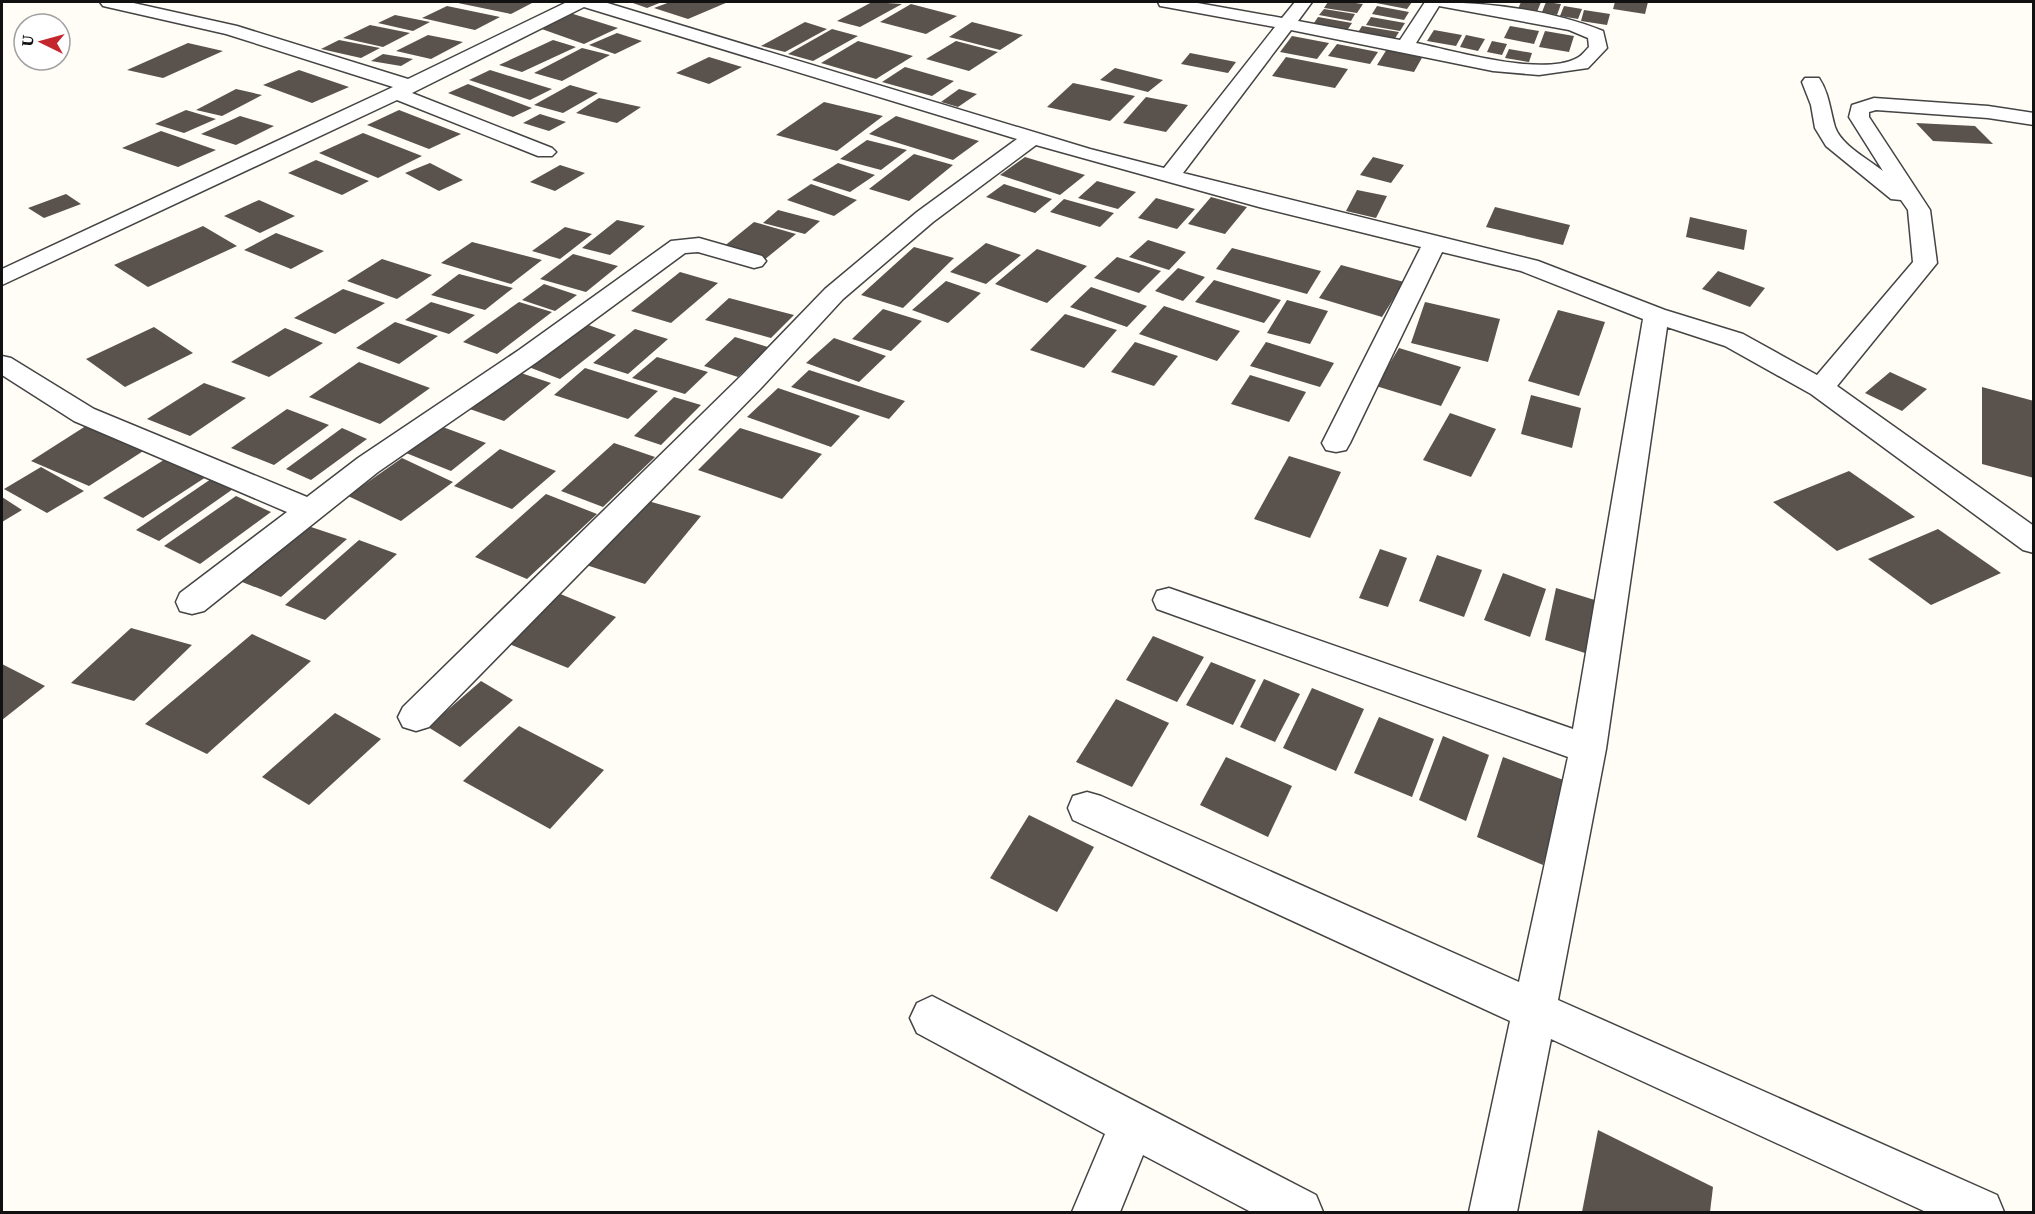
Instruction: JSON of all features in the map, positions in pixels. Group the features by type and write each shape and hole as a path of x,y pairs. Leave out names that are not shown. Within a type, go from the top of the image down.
{"street":[{"path":"109,2 231,30 403,90 545,152"},
{"path":"2,278 403,90 580,2"},
{"path":"587,2 921,102 1032,138 1528,266 1656,315 1734,340 1821,388 2034,542"},
{"path":"1166,2 1287,23 1520,69 1556,69 1584,63 1598,48 1597,35 1573,25 1442,2"},
{"path":"1170,175 1304,2"},
{"path":"1405,46 1433,2"},
{"path":"1812,82 1821,105 1825,129 1833,142 1919,210"},
{"path":"1821,388 1925,263 1919,210 1859,117 1859,109 1874,104 1988,112 2034,119"},
{"path":"416,717 752,381 834,294 925,217 1032,138"},
{"path":"1335,443 1435,243"},
{"path":"192,602 368,465 528,356 679,246 699,245 754,261"},
{"path":"1493,1212 1588,749 1656,315"},
{"path":"2,364 84,415 310,510"},
{"path":"1169,600 1588,749"},
{"path":"1087,808 1534,1011 1921,1199 1980,1212"},
{"path":"932,1018 1299,1212"},
{"path":"1095,1212 1132,1125"}],"building":[{"path":"534,2 511,14 458,3"},
{"path":"630,2 662,2 647,8"},
{"path":"670,2 728,2 688,19 654,8"},
{"path":"872,2 902,4 860,27 837,21"},
{"path":"1328,2 1363,4 1357,13 1324,8"},
{"path":"1371,2 1412,2 1407,9"},
{"path":"1521,2 1541,2 1537,12 1518,9"},
{"path":"1546,2 1561,4 1557,15 1542,12"},
{"path":"1615,2 1648,2 1645,14 1613,9"},
{"path":"911,4 957,16 926,34 880,22"},
{"path":"447,6 500,17 475,30 422,18"},
{"path":"1377,6 1409,12 1404,20 1372,14"},
{"path":"1564,6 1582,9 1578,19 1560,16"},
{"path":"1324,9 1355,14 1351,21 1319,15"},
{"path":"1584,10 1610,14 1607,25 1581,21"},
{"path":"570,13 618,28 584,44 536,27"},
{"path":"395,15 430,22 413,31 378,23"},
{"path":"1318,17 1352,23 1346,32 1312,26"},
{"path":"1371,17 1405,23 1400,31 1366,25"},
{"path":"805,22 827,29 785,52 761,46"},
{"path":"972,22 1023,35 1000,50 949,37"},
{"path":"370,25 410,33 383,47 343,38"},
{"path":"1362,26 1399,32 1394,40 1357,34"},
{"path":"1510,26 1539,31 1534,44 1504,38"},
{"path":"832,29 858,36 813,61 788,54"},
{"path":"1434,30 1462,35 1456,46 1427,41"},
{"path":"1545,31 1574,36 1569,52 1539,47"},
{"path":"617,33 642,41 615,54 589,45"},
{"path":"428,35 463,42 431,59 396,51"},
{"path":"1466,35 1485,39 1478,51 1460,47"},
{"path":"1292,36 1329,43 1317,59 1280,52"},
{"path":"339,40 380,48 361,58 321,49"},
{"path":"553,40 576,47 522,72 499,65"},
{"path":"858,41 913,56 876,79 821,63"},
{"path":"956,41 998,52 969,71 926,59"},
{"path":"1492,41 1507,44 1502,55 1487,52"},
{"path":"188,43 223,51 163,78 127,70"},
{"path":"1337,44 1378,52 1370,64 1328,56"},
{"path":"582,48 610,55 562,81 534,73"},
{"path":"1387,49 1423,56 1414,72 1377,65"},
{"path":"1509,49 1532,53 1529,62 1505,58"},
{"path":"1190,53 1236,62 1228,73 1181,64"},
{"path":"383,54 413,59 401,66 371,61"},
{"path":"709,57 742,67 709,84 676,73"},
{"path":"1286,57 1348,69 1335,88 1272,76"},
{"path":"905,67 954,81 932,96 882,82"},
{"path":"1115,68 1163,80 1148,92 1100,80"},
{"path":"299,70 349,87 312,103 263,85"},
{"path":"490,70 552,89 530,100 469,80"},
{"path":"1073,83 1135,96 1110,121 1047,107"},
{"path":"468,84 532,108 513,117 448,93"},
{"path":"570,85 598,93 563,113 534,105"},
{"path":"236,89 262,95 222,116 196,110"},
{"path":"959,89 977,94 958,107 941,102"},
{"path":"1146,97 1188,105 1166,132 1123,123"},
{"path":"599,98 641,107 617,123 576,113"},
{"path":"824,102 883,116 837,151 776,135"},
{"path":"186,110 216,119 184,133 155,124"},
{"path":"399,110 461,134 429,149 367,125"},
{"path":"540,114 566,122 549,131 523,123"},
{"path":"240,116 274,126 236,145 201,134"},
{"path":"896,116 979,141 953,160 869,134"},
{"path":"1916,123 1975,126 1993,144 1933,141"},
{"path":"161,131 216,150 178,167 122,148"},
{"path":"363,133 422,156 378,178 319,153"},
{"path":"867,140 907,150 881,170 840,159"},
{"path":"914,154 953,165 909,201 869,189"},
{"path":"1025,157 1085,175 1060,195 1000,175"},
{"path":"1373,157 1404,165 1391,183 1360,175"},
{"path":"316,160 369,181 342,195 288,173"},
{"path":"430,163 463,180 439,191 405,173"},
{"path":"838,163 875,175 850,192 812,180"},
{"path":"560,165 585,173 555,191 530,182"},
{"path":"1097,181 1136,192 1118,209 1078,198"},
{"path":"811,184 857,200 834,216 787,200"},
{"path":"1004,184 1052,199 1035,213 986,197"},
{"path":"1357,190 1387,196 1376,218 1346,211"},
{"path":"66,194 81,204 44,218 28,208"},
{"path":"1211,197 1247,207 1225,234 1188,224"},
{"path":"1156,198 1195,209 1177,229 1138,218"},
{"path":"1064,199 1114,213 1100,227 1050,212"},
{"path":"259,200 295,216 260,233 224,216"},
{"path":"1495,207 1570,225 1563,245 1486,227"},
{"path":"778,210 820,221 805,234 763,223"},
{"path":"1690,217 1747,230 1744,250 1686,237"},
{"path":"617,220 645,226 610,255 582,248"},
{"path":"754,222 796,234 764,260 722,248"},
{"path":"203,226 237,246 148,287 114,265"},
{"path":"565,227 592,234 560,259 532,251"},
{"path":"276,233 324,251 291,269 244,250"},
{"path":"1148,240 1186,252 1169,270 1129,257"},
{"path":"472,242 542,260 511,284 441,263"},
{"path":"986,243 1021,255 986,284 950,272"},
{"path":"914,247 954,258 903,308 861,295"},
{"path":"1232,248 1321,271 1307,294 1216,269"},
{"path":"1037,249 1087,266 1047,303 995,284"},
{"path":"573,254 618,266 586,292 540,279"},
{"path":"1117,257 1161,271 1139,293 1094,278"},
{"path":"382,259 432,275 397,299 347,281"},
{"path":"1341,265 1404,282 1382,317 1319,298"},
{"path":"1178,268 1205,277 1183,301 1155,291"},
{"path":"1718,271 1765,288 1750,307 1702,289"},
{"path":"680,272 718,283 671,323 631,311"},
{"path":"459,274 513,288 485,310 431,295"},
{"path":"1214,280 1281,300 1264,323 1195,302"},
{"path":"946,281 981,293 948,323 912,310"},
{"path":"544,284 577,295 555,311 522,300"},
{"path":"1091,287 1147,306 1127,327 1070,307"},
{"path":"343,289 385,303 335,334 294,318"},
{"path":"729,298 794,315 771,338 705,320"},
{"path":"1287,300 1328,311 1310,344 1267,333"},
{"path":"431,302 475,315 449,334 405,320"},
{"path":"519,302 552,312 497,354 463,342"},
{"path":"1425,302 1500,319 1488,362 1411,343"},
{"path":"1164,306 1240,331 1217,361 1139,334"},
{"path":"883,309 922,321 891,351 852,339"},
{"path":"1558,310 1605,322 1579,396 1528,381"},
{"path":"1065,314 1117,330 1084,368 1030,350"},
{"path":"395,322 438,336 399,364 356,348"},
{"path":"583,323 616,335 560,379 526,366"},
{"path":"154,327 193,353 125,387 86,359"},
{"path":"285,328 323,343 269,377 231,362"},
{"path":"635,329 668,339 628,374 593,363"},
{"path":"735,337 768,347 738,377 704,366"},
{"path":"834,338 886,356 859,382 806,363"},
{"path":"1135,342 1178,356 1154,386 1111,372"},
{"path":"1266,342 1334,363 1320,387 1250,366"},
{"path":"1399,348 1461,367 1441,406 1376,386"},
{"path":"657,357 708,372 685,394 632,378"},
{"path":"359,362 430,388 380,424 309,397"},
{"path":"585,368 658,391 628,419 554,395"},
{"path":"512,370 551,383 504,421 464,407"},
{"path":"809,370 905,401 889,419 791,387"},
{"path":"1890,372 1927,389 1902,411 1865,393"},
{"path":"1250,375 1306,392 1289,422 1231,404"},
{"path":"204,383 246,398 190,436 147,419"},
{"path":"1982,387 2034,401 2034,478 1982,464"},
{"path":"778,388 860,416 831,447 747,417"},
{"path":"1531,395 1581,408 1572,448 1521,434"},
{"path":"674,397 701,405 661,445 634,436"},
{"path":"287,409 329,425 274,465 231,448"},
{"path":"1450,413 1496,429 1471,477 1423,460"},
{"path":"92,422 151,446 89,486 31,461"},
{"path":"440,426 486,443 451,471 406,453"},
{"path":"342,428 367,439 311,480 286,469"},
{"path":"740,428 822,454 782,499 698,470"},
{"path":"614,443 655,457 603,507 561,491"},
{"path":"500,449 556,471 512,509 454,486"},
{"path":"1289,456 1341,472 1310,538 1254,519"},
{"path":"167,458 206,477 143,518 103,498"},
{"path":"402,458 453,482 401,521 348,496"},
{"path":"41,467 84,491 47,513 4,489"},
{"path":"1849,471 1915,517 1837,551 1773,502"},
{"path":"211,479 233,489 159,541 136,530"},
{"path":"546,494 597,514 527,579 475,557"},
{"path":"236,496 271,512 200,564 164,546"},
{"path":"2,497 22,510 2,522"},
{"path":"641,499 701,516 645,584 583,564"},
{"path":"308,526 347,539 281,597 242,582"},
{"path":"1938,529 2001,573 1931,605 1868,559"},
{"path":"359,540 397,554 325,620 285,605"},
{"path":"1380,549 1407,558 1388,607 1359,598"},
{"path":"1437,555 1482,570 1464,617 1419,601"},
{"path":"1503,573 1546,589 1530,637 1484,620"},
{"path":"1556,588 1598,601 1588,654 1545,640"},
{"path":"558,593 616,617 568,668 507,643"},
{"path":"131,628 192,645 134,701 71,683"},
{"path":"252,634 311,661 207,754 145,724"},
{"path":"1153,636 1204,657 1177,702 1126,680"},
{"path":"1211,662 1256,680 1233,725 1186,705"},
{"path":"2,664 45,686 2,720"},
{"path":"1264,679 1300,694 1275,742 1240,727"},
{"path":"481,681 513,700 460,747 428,727"},
{"path":"1312,688 1364,709 1336,771 1283,748"},
{"path":"1116,699 1169,723 1132,787 1076,762"},
{"path":"335,713 381,739 309,805 262,777"},
{"path":"1379,717 1434,739 1412,797 1354,773"},
{"path":"519,726 604,770 550,829 463,781"},
{"path":"1443,736 1489,755 1466,821 1419,800"},
{"path":"1226,757 1292,786 1268,837 1200,805"},
{"path":"1503,757 1566,781 1543,865 1477,837"},
{"path":"1029,815 1094,847 1057,912 990,878"},
{"path":"1598,1130 1713,1187 1710,1212 1582,1212"}]}
